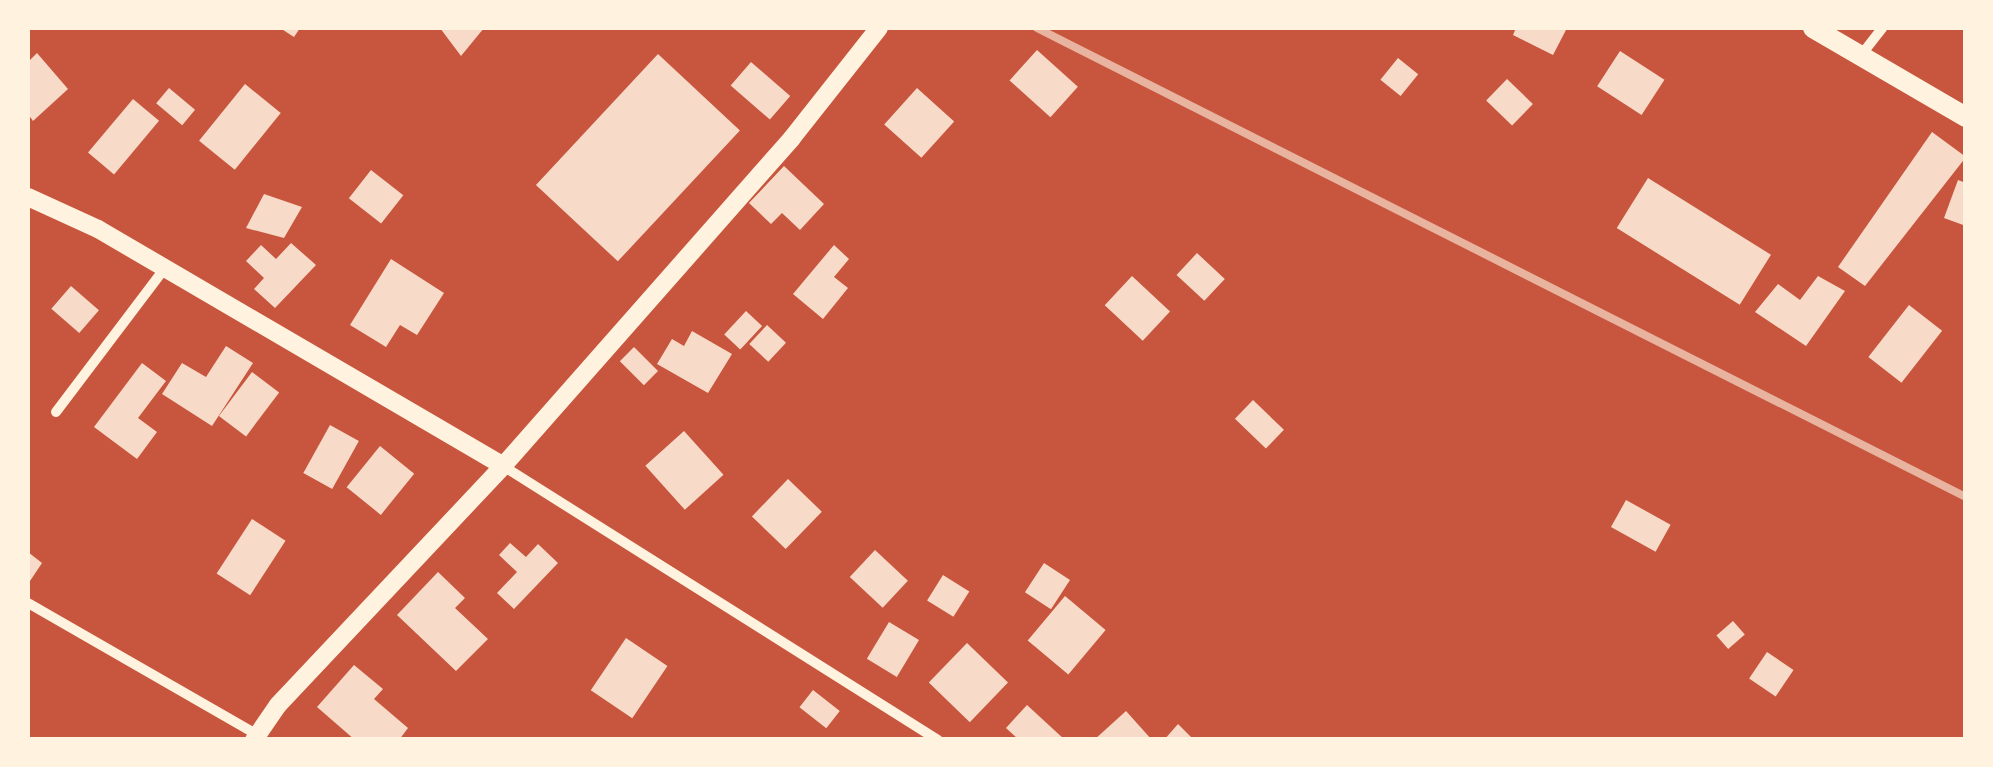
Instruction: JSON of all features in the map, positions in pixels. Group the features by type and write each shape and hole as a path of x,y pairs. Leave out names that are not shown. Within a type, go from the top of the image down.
{"main road":[{"path":"1812,28 1966,117"}],"street":[{"path":"28,603 258,738 278,705 503,466 792,138 879,28"},
{"path":"1862,54 1882,28"},
{"path":"28,197 98,229 503,466 938,740"},
{"path":"56,412 164,269"}],"building":[{"path":"280,28 300,28 294,37"},
{"path":"440,28 484,28 461,56"},
{"path":"1516,28 1567,28 1553,55 1513,35"},
{"path":"1037,50 1078,87 1050,117 1010,80"},
{"path":"1620,51 1664,80 1642,115 1597,86"},
{"path":"37,53 68,89 33,121 28,114 28,62"},
{"path":"658,54 740,130 618,261 536,185"},
{"path":"1398,58 1418,74 1401,96 1380,80"},
{"path":"751,62 790,96 770,120 731,85"},
{"path":"1507,79 1533,104 1512,126 1486,101"},
{"path":"245,84 281,113 235,170 199,141"},
{"path":"169,88 195,110 182,125 156,103"},
{"path":"917,88 954,121 921,158 884,124"},
{"path":"133,99 159,121 114,174 88,153"},
{"path":"1932,132 1966,157 1865,286 1838,267"},
{"path":"784,166 824,204 800,230 782,213 771,224 749,203"},
{"path":"371,170 403,195 381,224 349,198"},
{"path":"1648,178 1771,255 1740,305 1617,228"},
{"path":"1958,180 1966,183 1966,226 1944,218"},
{"path":"264,194 302,207 284,238 246,228"},
{"path":"291,243 316,265 275,308 254,289 264,278 246,261 261,245 276,259"},
{"path":"834,245 849,259 834,277 848,288 823,319 793,294"},
{"path":"1197,253 1225,279 1204,301 1177,275"},
{"path":"391,259 444,293 417,335 400,325 386,347 350,325"},
{"path":"1132,276 1170,311 1143,341 1105,305"},
{"path":"1818,276 1845,291 1806,346 1755,312 1778,284 1800,300"},
{"path":"71,286 99,310 79,333 51,309"},
{"path":"1909,305 1942,331 1901,383 1868,357"},
{"path":"746,311 762,326 740,349 724,334"},
{"path":"767,325 786,343 768,362 749,344"},
{"path":"692,331 732,354 708,393 657,364 672,339 684,346"},
{"path":"226,346 253,363 212,426 162,394 182,363 206,377"},
{"path":"634,347 658,371 644,385 620,361"},
{"path":"142,363 166,381 138,418 157,432 137,459 94,427"},
{"path":"252,372 279,392 246,436 219,416"},
{"path":"1253,400 1284,430 1266,449 1235,419"},
{"path":"330,425 359,441 332,489 303,473"},
{"path":"684,431 723,475 685,510 645,466"},
{"path":"380,446 414,474 381,515 347,487"},
{"path":"788,479 822,512 786,549 752,516"},
{"path":"1626,500 1671,525 1656,552 1611,527"},
{"path":"252,519 286,541 250,595 217,574"},
{"path":"510,543 526,557 538,544 558,563 514,609 497,593 517,572 499,555"},
{"path":"875,550 908,581 883,608 850,577"},
{"path":"28,552 42,563 28,584"},
{"path":"1044,563 1070,580 1051,609 1025,592"},
{"path":"438,572 465,598 455,608 488,639 456,671 397,615"},
{"path":"943,575 969,591 953,617 927,600"},
{"path":"1065,596 1106,630 1068,674 1028,640"},
{"path":"1733,621 1745,635 1728,649 1716,635"},
{"path":"889,622 919,640 897,677 867,659"},
{"path":"626,638 667,666 632,718 591,690"},
{"path":"967,643 1008,683 970,722 929,683"},
{"path":"1767,652 1794,670 1776,696 1749,679"},
{"path":"354,665 383,689 374,699 408,728 399,740 355,740 317,707"},
{"path":"813,690 840,711 826,728 799,707"},
{"path":"1027,705 1065,740 1019,740 1006,728"},
{"path":"1126,711 1152,740 1094,740"},
{"path":"1178,724 1194,740 1164,740"}],"railway":[{"path":"1037,28 1966,497"}]}
